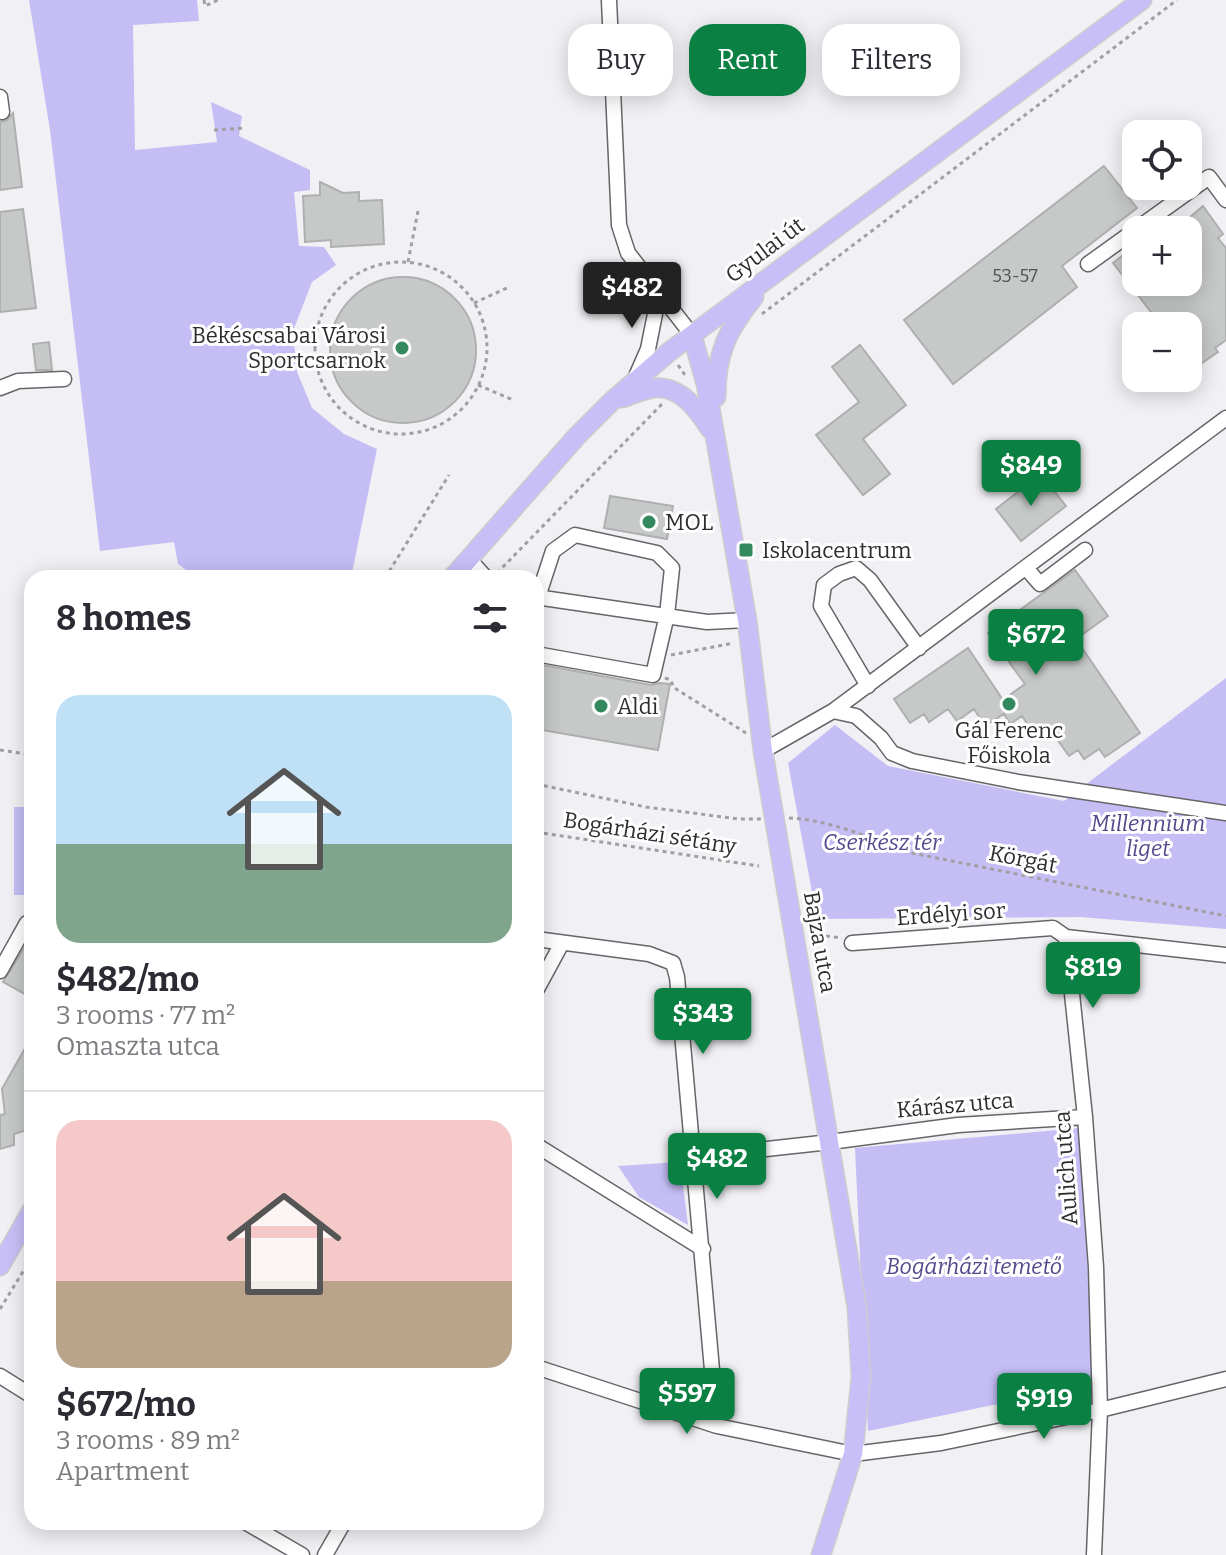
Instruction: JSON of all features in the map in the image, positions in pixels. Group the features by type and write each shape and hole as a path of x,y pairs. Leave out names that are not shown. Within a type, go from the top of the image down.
{"main road":[{"name":"Gyulai út","path":"459,570 577,436 633,383 771,275 1142,0"},
{"path":"716,440 716,372 723,342 738,316 771,275"},
{"name":"Bajza utca","path":"692,335 706,384 747,620 762,747 858,1322 861,1377 853,1454 821,1555"},
{"path":"612,401 655,388 670,390 698,409 716,440"},
{"path":"0,1266 24,1224"}],"street":[{"path":"609,0 619,225 628,253 692,335"},
{"path":"1088,264 1209,177 1226,200"},
{"path":"633,383 648,349 655,314 647,278"},
{"path":"0,388 18,381 64,379"},
{"path":"762,747 833,711 1226,418"},
{"path":"544,575 553,551 575,535 657,553 672,568 667,615 653,675 544,655"},
{"path":"1027,569 1040,584 1085,550"},
{"path":"469,559 479,570"},
{"path":"868,686 821,606 824,585 839,574 856,568 870,580 919,648"},
{"path":"544,598 707,622 747,620"},
{"path":"833,711 856,716 881,738 892,753 912,761 1018,782 1226,813"},
{"path":"0,971 24,928"},
{"name":"Erdélyi sor","path":"852,943 1053,928 1066,937"},
{"path":"1066,937 1226,955"},
{"name":"Aulich utca","path":"1066,937 1085,1117 1096,1267 1100,1410 1094,1555"},
{"path":"544,940 649,954 673,963 677,977 703,1249 717,1426"},
{"path":"544,976 562,943"},
{"name":"Kárász utca","path":"693,1157 958,1125 1085,1117"},
{"path":"544,1150 703,1249"},
{"path":"544,1370 717,1426 853,1454 941,1443 1100,1410 1226,1379"},
{"path":"0,1376 24,1391"},
{"path":"259,1530 302,1555"},
{"path":"325,1555 339,1530"}],"path":[{"path":"204,0 205,6 218,0"},
{"path":"755,319 1177,0"},
{"path":"214,130 245,128"},
{"path":"408,262 418,211"},
{"path":"408,262 426,265 447,275 465,290 486,332 487,356 470,400 448,420 420,432 391,434 362,426 338,408 322,383 314,354 317,325 330,298 352,277 365,270 379,264 408,262"},
{"path":"474,303 509,287"},
{"path":"501,570 664,402 670,390 699,361"},
{"path":"478,385 513,400"},
{"path":"390,570 449,475"},
{"path":"657,658 749,641"},
{"path":"653,675 671,680 673,687 762,747"},
{"path":"0,750 24,754"},
{"path":"544,786 646,807 739,819"},
{"name":"Körgát","path":"817,821 907,852 1226,916"},
{"name":"Bogárházi sétány","path":"544,833 759,866"},
{"path":"795,935 824,934 852,943"},
{"path":"0,1309 24,1270"}],"green space":[{"path":"29,0 197,0 199,21 133,25 135,150 217,142 211,102 242,116 239,136 310,170 310,190 294,192 299,246 324,247 336,265 312,282 293,331 297,372 312,408 344,434 377,449 353,570 186,570 178,564 174,542 100,551 50,130"},
{"path":"1226,678 1226,929 1081,917 817,919 788,763 835,725 888,766 1064,801"},
{"path":"14,807 24,807 24,895 14,895"},
{"name":"Bogárházi temető","path":"1080,1128 1094,1384 868,1431 855,1148"},
{"path":"680,1162 688,1225 639,1197 618,1166"}],"building":[{"path":"13,113 22,187 0,190 0,122"},
{"path":"1104,166 1122,189 1122,200 1131,200 1137,208 1122,216 1122,220 1062,266 1077,287 953,384 904,320"},
{"path":"320,182 343,193 359,192 359,201 382,200 384,244 331,247 331,240 305,242 303,196 320,195"},
{"path":"1203,206 1223,234 1218,238 1226,248 1226,340 1215,348 1218,352 1202,363 1202,312 1151,312 1139,296 1202,296 1202,216 1191,216"},
{"path":"23,209 36,308 0,312 0,212"},
{"path":"1122,256 1122,275 1113,263"},
{"name":"Békéscsabai Városi Sportcsarnok","path":"403,277 431,283 455,298 470,322 476,350 470,378 455,402 431,417 403,423 375,417 351,402 336,378 330,350 336,322 351,298 375,283"},
{"path":"49,342 52,370 36,370 33,344"},
{"path":"860,345 906,405 863,439 890,474 863,495 816,435 859,402 832,367"},
{"path":"1041,474 1066,506 1021,541 996,509"},
{"path":"610,496 673,506 667,539 604,528"},
{"name":"Gál Ferenc Főiskola","path":"1075,570 1108,616 1076,639 1140,733 1105,757 1099,749 1084,759 1078,750 1069,756 1051,731 1038,740 1022,716 1010,724 1004,714 985,726 974,709 957,721 948,709 929,722 924,714 910,723 894,699 968,648 1003,700 1025,684 988,633"},
{"path":"544,665 651,685 670,684 658,750 544,730"},
{"path":"24,948 24,994 3,982"},
{"path":"24,1050 24,1131 14,1134 14,1145 0,1149 0,1115 5,1114 2,1089"}],"place":[{"name":"Békéscsabai Városi Sportcsarnok","path":"402,348"},
{"name":"MOL","path":"649,522"},
{"name":"Iskolacentrum","path":"746,550"},
{"name":"Gál Ferenc Főiskola","path":"1009,704"},
{"name":"Aldi","path":"601,706"}],"park label":[{"name":"Millennium liget","path":"1148,836"},
{"name":"Cserkész tér","path":"882,842"}]}
